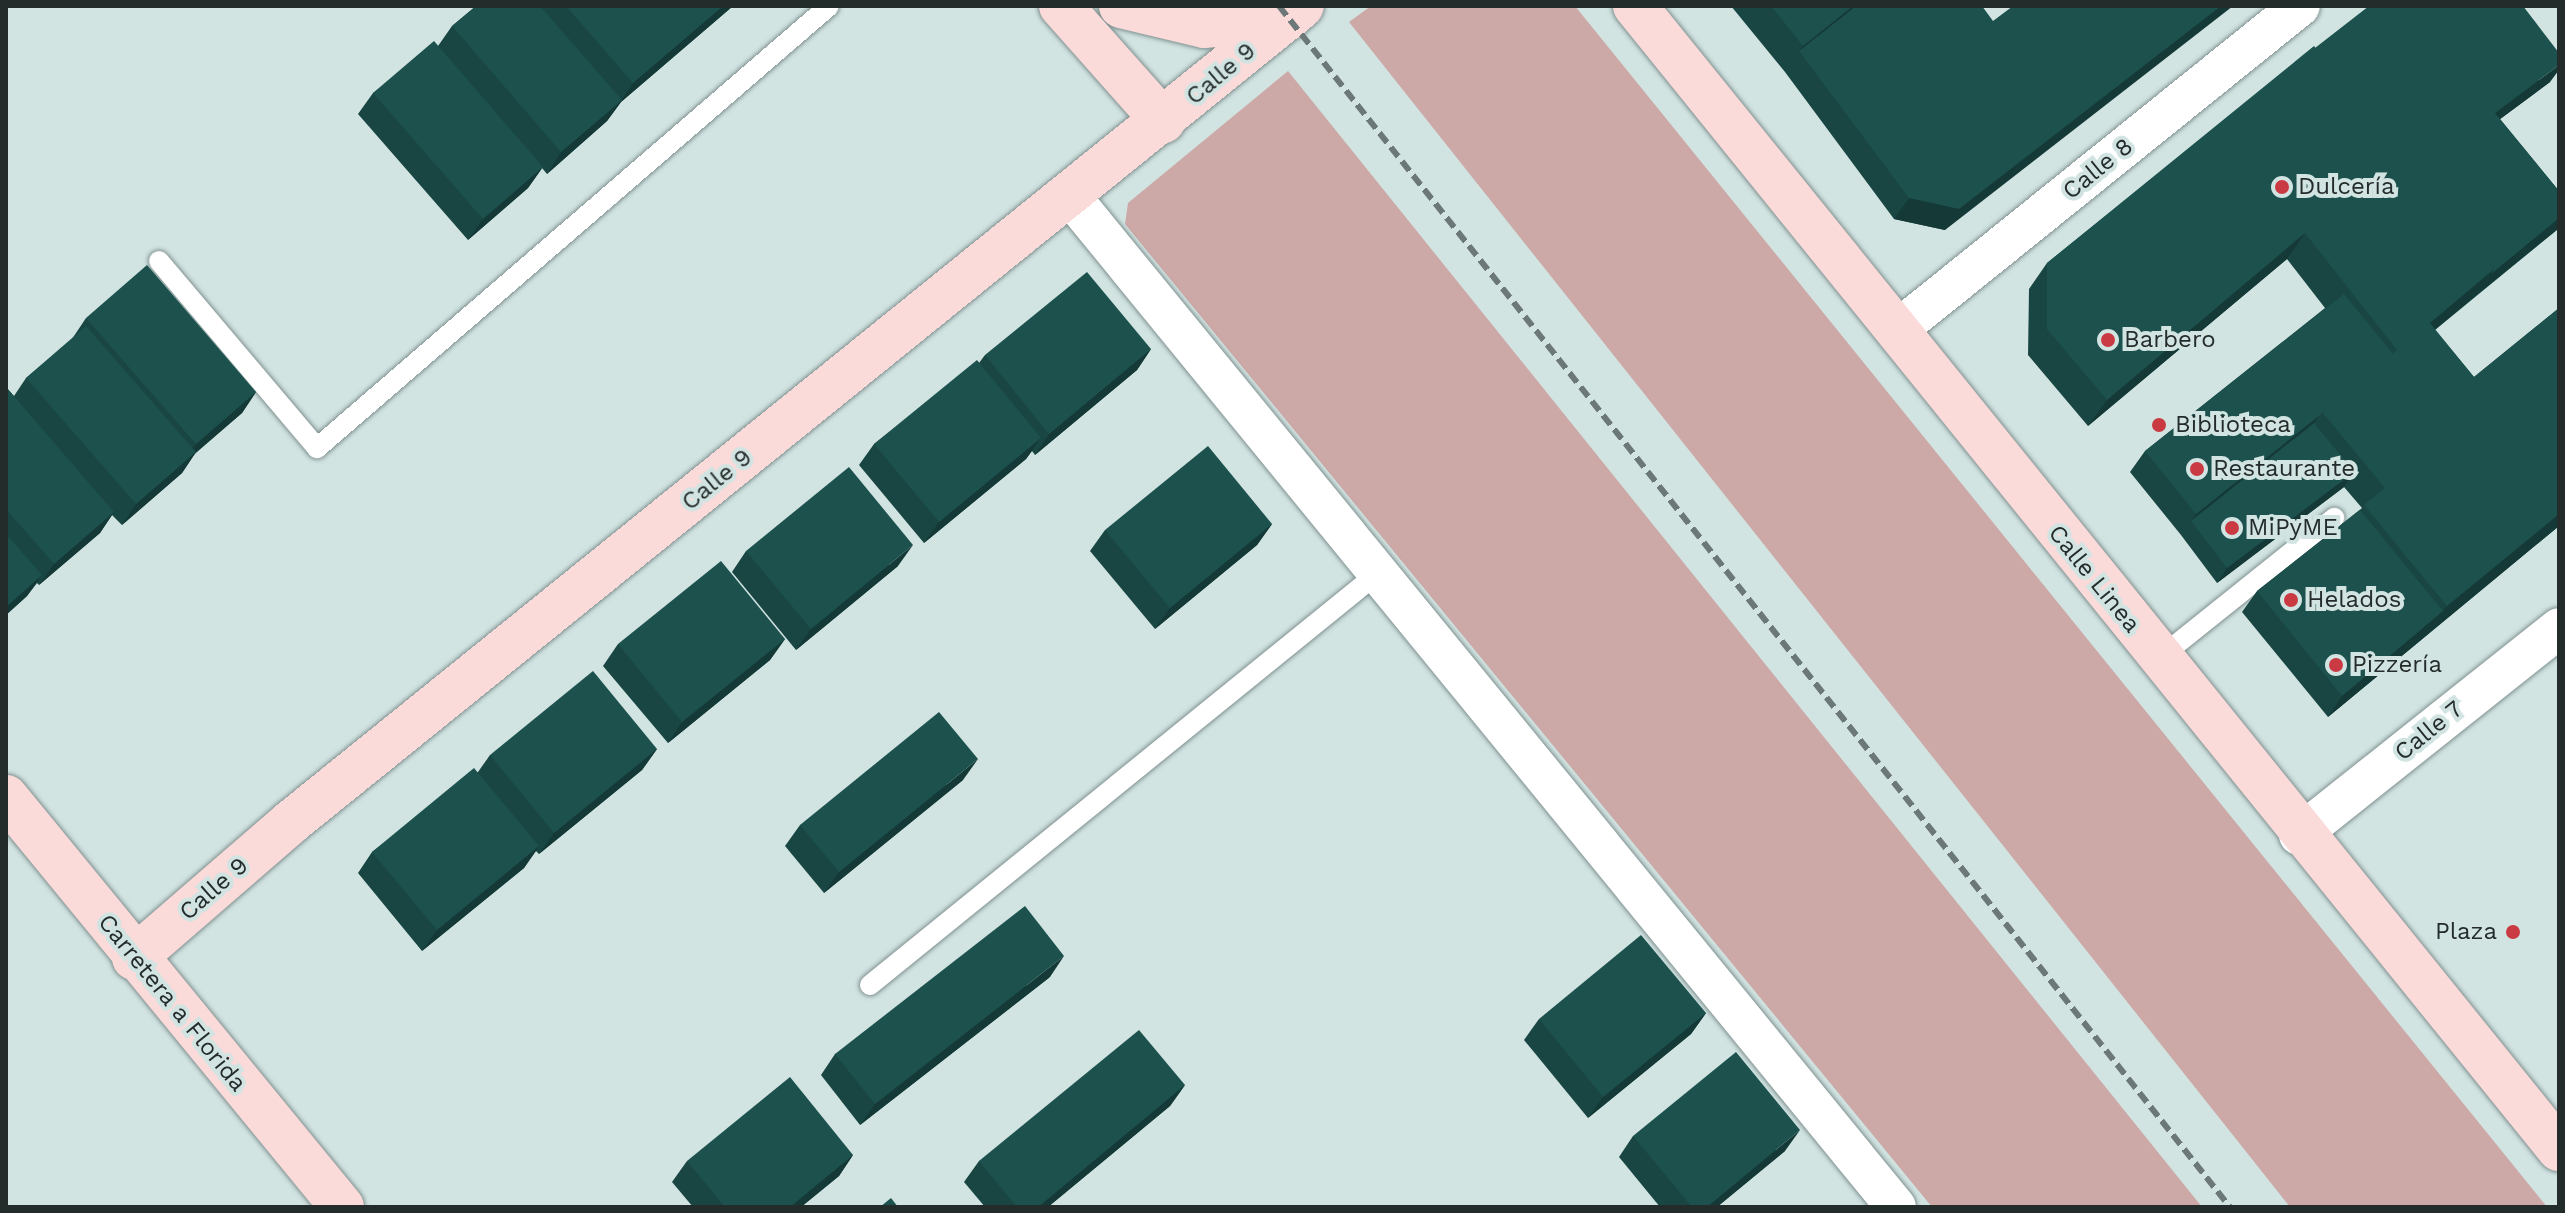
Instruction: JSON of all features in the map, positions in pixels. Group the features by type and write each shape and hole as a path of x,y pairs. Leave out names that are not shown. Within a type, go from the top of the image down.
{"main road":[{"path":"1061,6 1163,121"},
{"path":"1121,6 1204,26 1295,12"},
{"name":"Calle Linea","path":"1635,6 2299,835 2559,1149"},
{"name":"Calle 9","path":"134,958 291,822 1071,197 1295,12"},
{"name":"Carretera a Florida","path":"6,797 134,958 342,1207"}],"street":[{"name":"Calle 8","path":"1896,331 2300,6"},
{"path":"1071,197 1896,1207"},
{"name":"Calle 7","path":"2299,835 2559,628"}],"lane":[{"path":"159,261 317,448 829,6"},
{"path":"2158,659 2334,518"},
{"path":"870,985 1378,573"}],"shaded area":[{"path":"1371,6 1575,6 2547,1207 2290,1207 1349,22"},
{"path":"1288,71 2202,1207 1932,1207 1125,224 1128,203"}],"building":[{"path":"476,6 540,6 622,100 561,152 452,26"},
{"path":"566,6 723,6 633,83"},
{"path":"1771,6 1853,6 1803,46"},
{"path":"1856,6 1982,6 1993,21 2013,6 2221,6 1959,209 1909,198 1799,51"},
{"path":"2369,6 2523,6 2559,53 2559,65 2495,113 2559,191 2559,218 2491,274 2494,269 2315,48"},
{"path":"434,41 543,167 483,219 373,93"},
{"path":"2314,46 2494,269 2430,323 2474,377 2559,308 2559,514 2447,606 2364,505 2385,488 2322,412 2397,350 2305,233 2107,400 2047,329 2047,263"},
{"path":"147,265 256,392 196,444 86,318"},
{"path":"1087,272 1151,349 1049,434 985,355"},
{"path":"2344,294 2393,354 2196,514 2145,451"},
{"path":"86,326 196,452 136,504 26,378"},
{"path":"977,360 1041,438 939,522 874,444"},
{"path":"6,387 114,512 54,564 6,509"},
{"path":"2314,423 2354,472 2227,568 2191,521"},
{"path":"1208,446 1272,524 1170,608 1105,530"},
{"path":"849,467 913,545 811,629 746,551"},
{"path":"2360,510 2443,611 2342,696 2257,591"},
{"path":"6,534 42,575 6,607"},
{"path":"721,561 785,639 682,722 618,644"},
{"path":"593,671 657,749 554,833 490,755"},
{"path":"939,712 978,759 839,872 800,825"},
{"path":"474,768 539,846 437,930 372,852"},
{"path":"1025,906 1064,956 875,1104 835,1054"},
{"path":"1641,935 1706,1013 1603,1097 1539,1019"},
{"path":"1139,1030 1185,1085 1038,1207 1017,1207 979,1161"},
{"path":"1736,1052 1800,1130 1707,1207 1692,1207 1633,1136"},
{"path":"790,1077 853,1155 790,1207 725,1207 687,1161"},
{"path":"891,1198 898,1207 880,1207"}],"railway":[{"path":"1279,6 2230,1207"}],"place":[{"name":"Dulcería","path":"2282,187"},
{"name":"Barbero","path":"2108,340"},
{"name":"Biblioteca","path":"2159,425"},
{"name":"Restaurante","path":"2197,469"},
{"name":"MiPyME","path":"2232,528"},
{"name":"Helados","path":"2291,600"},
{"name":"Pizzería","path":"2336,665"},
{"name":"Plaza","path":"2513,932"}]}
